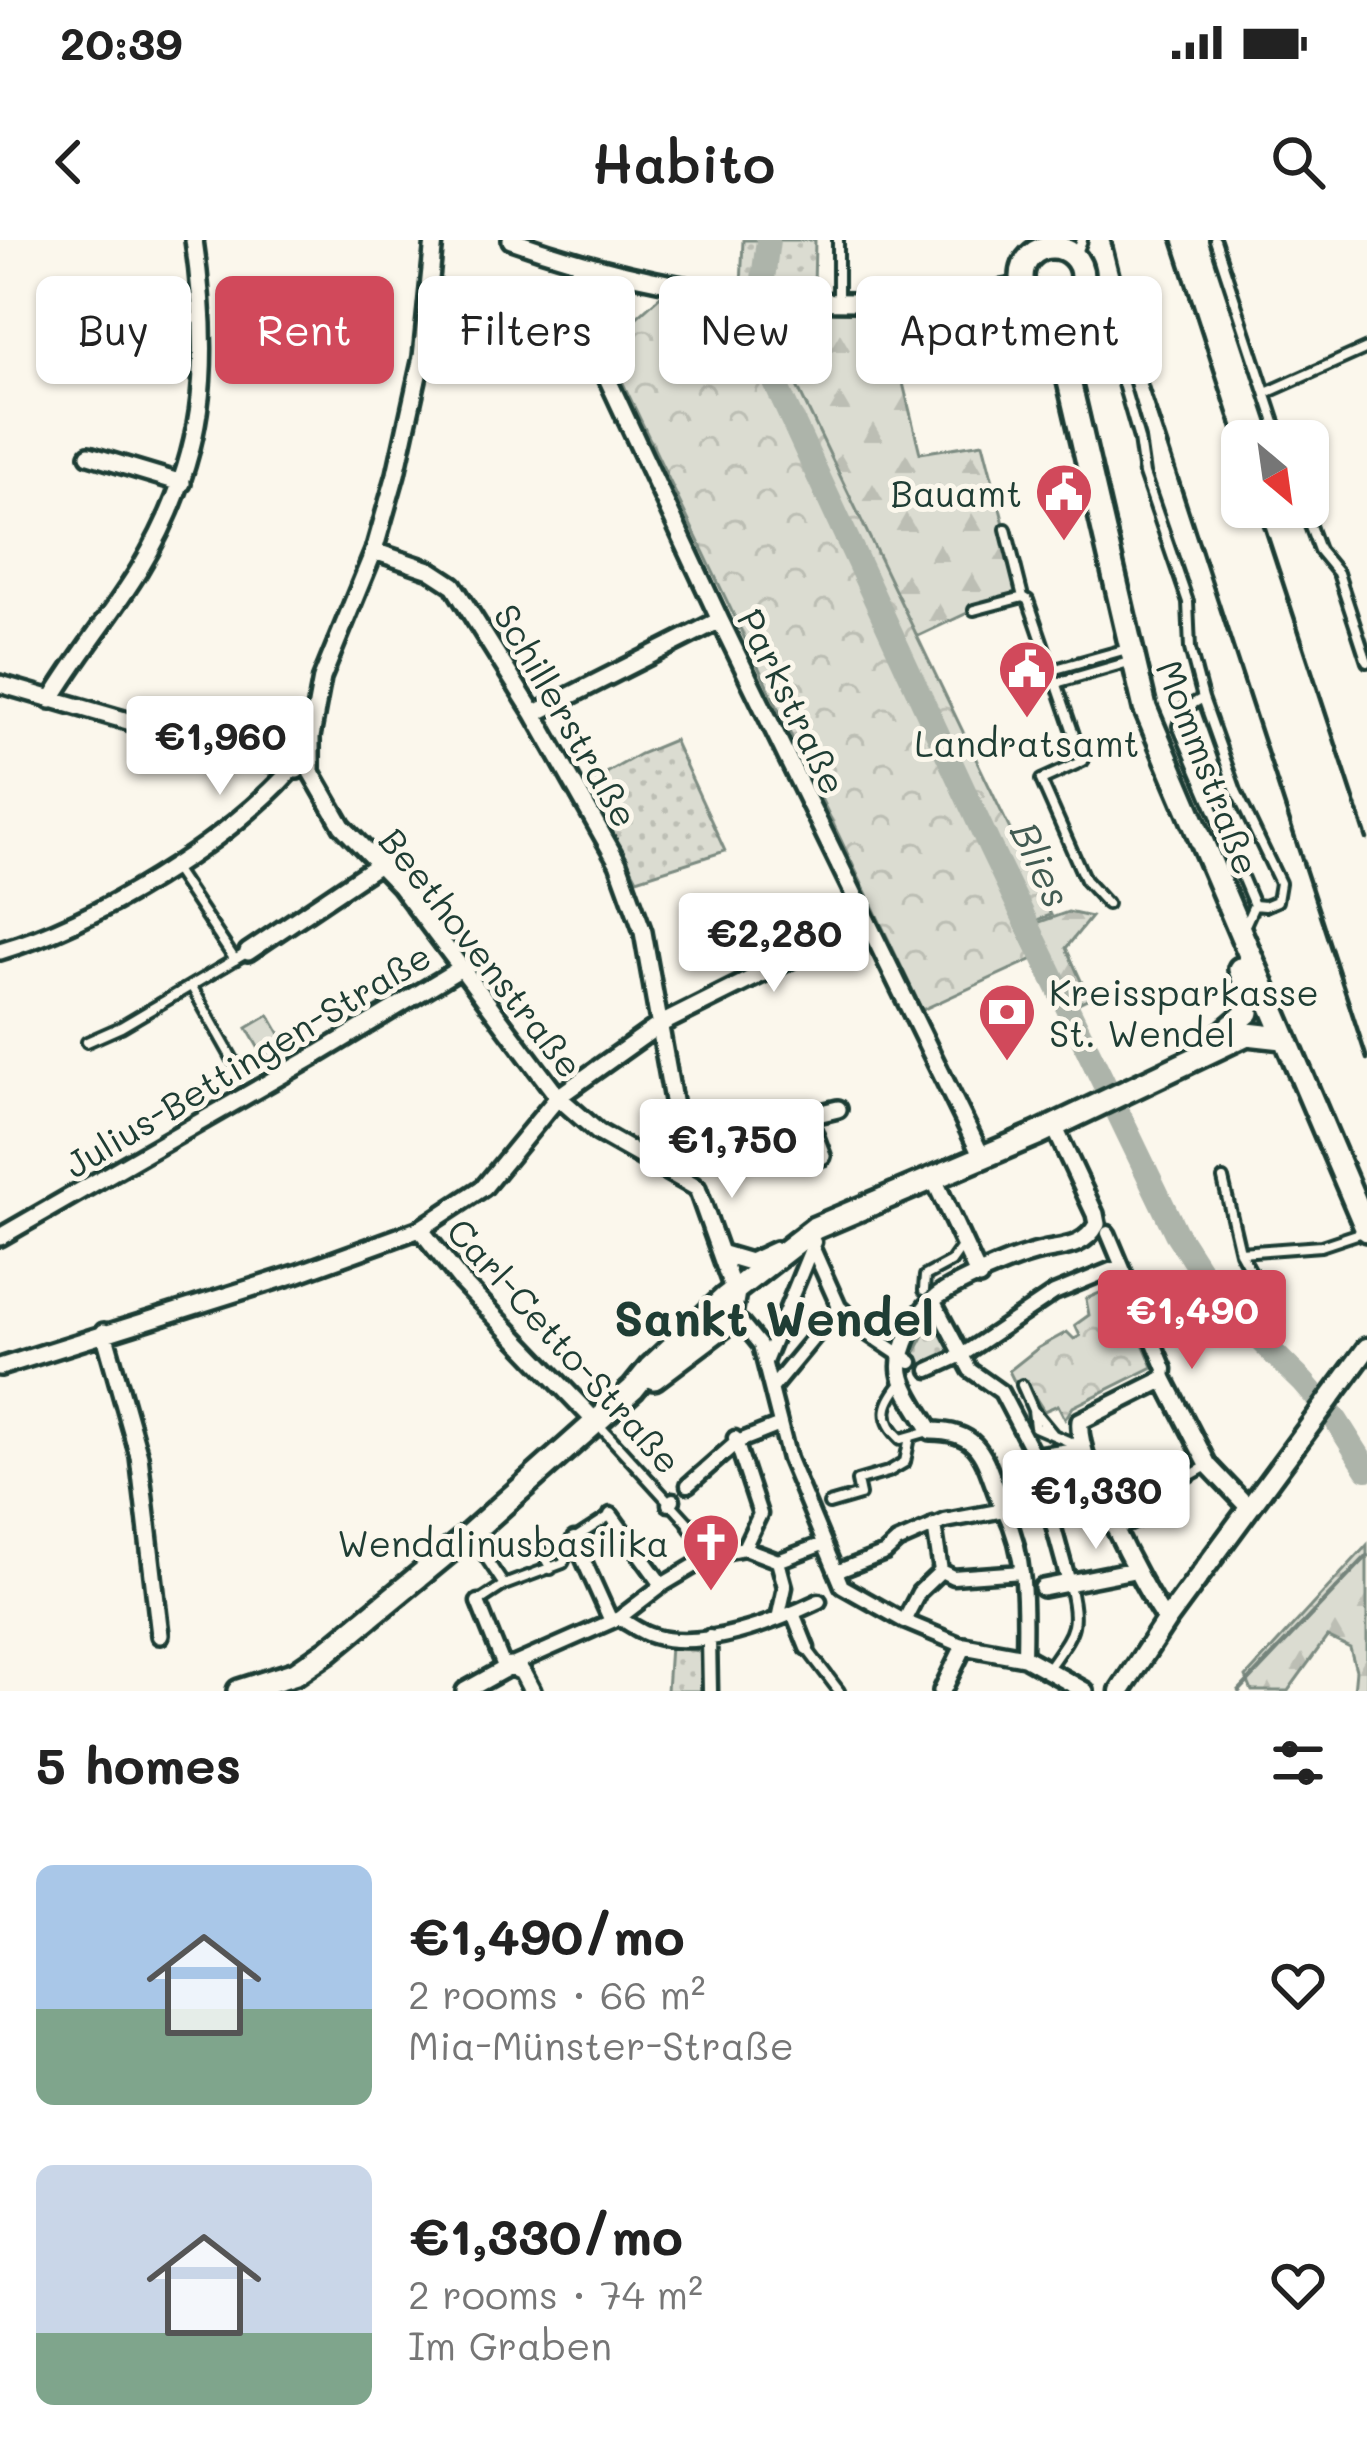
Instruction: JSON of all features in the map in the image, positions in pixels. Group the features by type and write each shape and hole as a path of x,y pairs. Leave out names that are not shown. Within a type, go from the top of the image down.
{"main road":[{"path":"1023,276 1036,245 1078,249"},
{"name":"Mommstraße","path":"1069,384 1145,708 1367,1230"},
{"path":"1169,1072 1248,1012 1246,986 1224,927 1211,867"},
{"path":"240,1691 296,1673 328,1651 470,1534 734,1292 812,1236 1247,1034 1283,1038"},
{"path":"633,1389 736,1319 734,1292"}],"street":[{"path":"51,700 82,648 137,574 182,483 198,431 203,320 194,240"},
{"path":"0,684 311,772 311,737 322,678 374,551 396,474 422,357 434,240"},
{"path":"511,240 531,243 579,264 744,296 856,300"},
{"name":"Parkstraße","path":"579,264 575,309 720,620 982,1157"},
{"path":"89,454 182,483"},
{"name":"Schillerstraße","path":"374,551 430,571 452,585 534,714 618,863 643,932 682,1151 675,1173"},
{"path":"534,714 720,620"},
{"path":"0,951 75,923 173,866 291,770"},
{"name":"Beethovenstraße","path":"311,772 342,826 400,886 558,1097 598,1132 690,1181 703,1196 734,1292"},
{"path":"242,956 379,864"},
{"path":"0,1367 296,1274 420,1229 484,1187 558,1097 659,1024 867,921"},
{"name":"Julius-Bettingen-Straße","path":"0,1237 461,968"},
{"path":"822,1156 810,1124 813,1114 838,1109"},
{"path":"682,1151 810,1124"},
{"path":"1054,1126 1166,1369 1164,1379 1208,1465 1250,1509"},
{"path":"933,1177 979,1277"},
{"name":"Carl-Cetto-Straße","path":"420,1229 462,1282 596,1422"},
{"path":"1024,1657 1035,1589 1022,1572 1004,1510 968,1436 931,1431 904,1381 906,1360 928,1295 1037,1252 1057,1252 1099,1232"},
{"path":"723,1254 750,1262 812,1236"},
{"path":"812,1236 839,1306 906,1360"},
{"path":"765,1363 812,1236"},
{"path":"929,1370 962,1355 1054,1293 1120,1266"},
{"path":"928,1295 970,1370 1000,1393 1034,1455 1084,1448"},
{"path":"772,1388 839,1306"},
{"path":"736,1319 760,1345 789,1459 820,1508 823,1544 836,1577 904,1621 964,1646 1024,1657 1085,1691"},
{"path":"104,1332 139,1456 160,1635"},
{"path":"1120,1691 1367,1348"},
{"path":"1164,1379 1080,1421 1084,1448 1117,1531 1134,1570 1166,1621"},
{"path":"688,1485 736,1440 780,1425"},
{"path":"736,1440 760,1514 744,1548"},
{"path":"836,1577 934,1525 1004,1510 1015,1496 1027,1493 1046,1499 1069,1583"},
{"path":"611,1515 662,1585"},
{"path":"934,1525 941,1571"},
{"name":"Carl-Cetto-Straße","path":"691,1526 714,1554"},
{"path":"574,1539 615,1619 649,1635 709,1636 778,1619 819,1601"},
{"path":"468,1690 615,1619 714,1554 744,1548 778,1561 823,1544"},
{"path":"778,1561 785,1587 778,1619"},
{"path":"1035,1589 1104,1572 1134,1570"},
{"path":"941,1571 952,1577 1022,1572"},
{"path":"904,1621 920,1592 941,1571"},
{"path":"478,1602 507,1668"},
{"path":"793,1613 807,1648"},
{"path":"709,1636 710,1691"},
{"path":"942,1691 964,1646"},
{"path":"507,1668 522,1672 532,1691"}],"lane":[{"path":"838,240 838,300"},
{"path":"1216,240 1274,420"},
{"path":"191,318 203,320"},
{"path":"1266,393 1367,348"},
{"path":"1123,384 1144,474 1188,602 1190,649 1203,698 1237,791 1281,887 1277,901 1254,905"},
{"path":"1311,528 1319,550 1338,573 1367,662"},
{"path":"1006,530 1023,597 1028,600 1083,761 1041,780 1085,880 1107,904"},
{"path":"974,610 1023,597"},
{"path":"1052,670 1130,655"},
{"path":"1056,683 1130,655"},
{"path":"1203,698 1184,709 1178,726 1254,905 1239,937"},
{"path":"87,1042 192,988 242,956 173,866"},
{"path":"192,988 237,1067"},
{"path":"1223,1179 1240,1252 1279,1322"},
{"path":"1240,1252 1341,1243 1367,1230"},
{"path":"928,1295 925,1276 951,1262 963,1243"},
{"path":"904,1381 885,1401 884,1412 895,1435 910,1438 931,1431"},
{"path":"1022,1385 1033,1410 1053,1435 1084,1448"},
{"name":"Carl-Cetto-Straße","path":"596,1422 691,1526"},
{"path":"820,1508 860,1495 857,1481 905,1462 910,1438"},
{"path":"1117,1531 1149,1517 1157,1494 1208,1465"},
{"path":"478,1602 504,1585 551,1569 569,1556 574,1539 611,1515"},
{"path":"470,1534 504,1585"},
{"path":"538,1545 551,1569"},
{"path":"1048,1668 1074,1629 1069,1583"},
{"path":"807,1648 839,1691"}],"green space":[{"path":"743,240 815,240 814,276 741,276"},
{"path":"659,297 659,384 796,384 1051,915 1017,927 1033,959 922,1010 623,384 635,384 635,319"},
{"path":"832,307 856,308 856,384 903,384 920,453 983,443 1023,597 974,610 897,646 786,384 832,384"},
{"path":"674,740 725,851 637,879 587,784"},
{"path":"1068,912 1091,917 1066,948 1089,998 1068,1008 1028,926"},
{"path":"269,1015 288,1048 266,1061 247,1028"},
{"path":"1118,1285 1153,1367 1073,1407 1065,1419 1058,1405 1044,1411 1026,1383 1015,1383 1009,1371 1067,1332 1074,1339 1080,1336 1075,1325 1089,1315 1086,1299"},
{"path":"937,1310 953,1343 943,1359 927,1366 912,1358"},
{"path":"1367,1545 1367,1691 1354,1691 1356,1670 1350,1648 1327,1637 1288,1691 1252,1691 1246,1677"},
{"path":"670,1646 704,1652 705,1691 667,1691"}],"waterway":[{"name":"Blies","path":"768,240 758,318 764,359 991,849 1176,1233 1219,1300 1303,1382 1336,1420 1367,1469"},
{"path":"1239,1691 1367,1556"}],"railway":[{"path":"1111,240 1146,380 1367,1059"},
{"path":"1172,240 1230,420"},
{"path":"1265,528 1367,839"}],"place":[{"name":"Bauamt","path":"1064,543"},
{"name":"Landratsamt","path":"1027,720"},
{"name":"Kreissparkasse St. Wendel","path":"1007,1063"},
{"name":"Wendalinusbasilika","path":"711,1593"}],"district":[{"name":"Sankt Wendel","path":"774,1317"}]}
